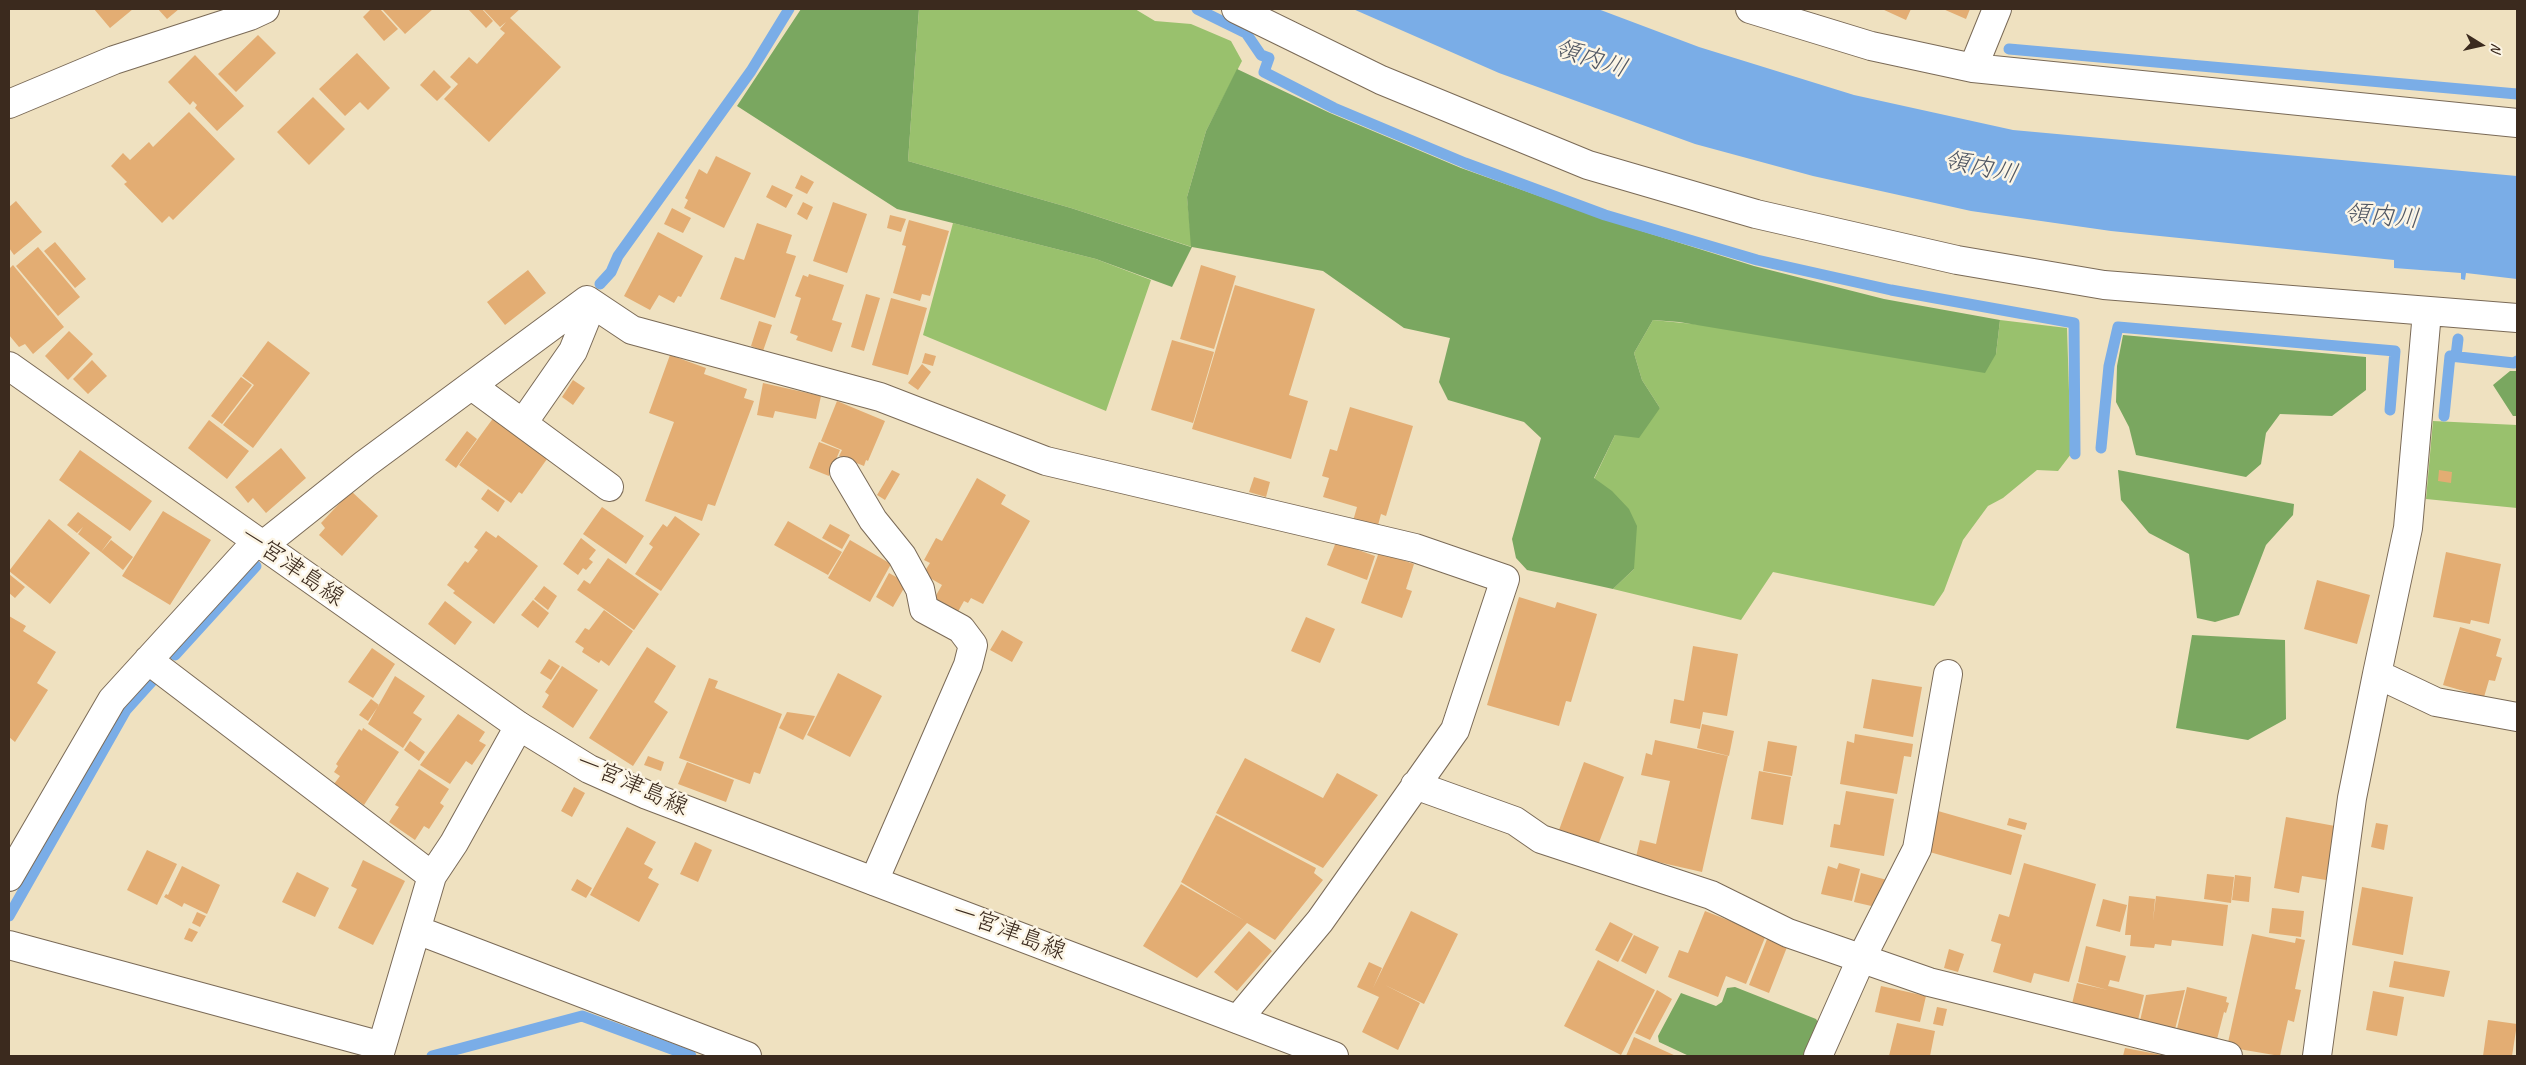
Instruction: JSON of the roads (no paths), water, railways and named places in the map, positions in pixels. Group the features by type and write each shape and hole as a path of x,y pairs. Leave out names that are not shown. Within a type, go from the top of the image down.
{"street":[{"path":"9,104 114,60 250,16 264,9"},
{"path":"1236,9 1381,80 1588,165 1756,214 1957,260 2104,285 2517,318"},
{"path":"1750,9 1871,46 1972,68 2517,123"},
{"path":"1972,68 1997,9"},
{"path":"9,877 112,700 259,544 587,300 632,330 880,396 1046,461 1415,548 1505,579 1455,730 1320,921 1238,1019"},
{"path":"523,423 573,351 592,304"},
{"path":"2316,1056 2352,798 2408,528 2427,312"},
{"name":"一宮津島線","path":"10,369 519,726 589,769 647,795 1334,1056"},
{"path":"472,386 609,487"},
{"path":"844,471 873,520 902,556 920,589 924,609 961,629 973,645 968,664 874,881"},
{"path":"148,660 432,876"},
{"path":"1818,1056 1862,957 1917,849 1948,674"},
{"path":"2377,674 2436,702 2517,717"},
{"path":"9,945 380,1051 432,876 454,844 519,726"},
{"path":"1415,785 1515,821 1541,839 1711,894 1788,933 1862,957 1929,982 2228,1056"},
{"path":"417,930 747,1056"}],"water":[{"name":"領内川","path":"1353,9 1598,9 1699,47 1854,95 2013,130 2517,176 2517,279 2466,273 2465,280 2461,279 2461,273 2394,268 2394,260 2111,231 1971,211 1813,176 1695,144 1499,73"}],"waterway":[{"path":"600,284 611,272 618,256 751,71 789,9"},
{"path":"1197,9 1246,33 1261,55 1269,58 1264,72 1334,108 1465,163 1605,215 1757,260 1891,290 2074,323 2075,454"},
{"path":"2009,49 2517,94"},
{"path":"2101,448 2109,366 2118,327 2395,351 2390,410"},
{"path":"2456,356 2458,339"},
{"path":"2444,416 2450,356 2514,363 2517,361"},
{"path":"175,655 256,566"},
{"path":"9,916 126,710 153,680"},
{"path":"432,1056 582,1016 691,1056"}]}
